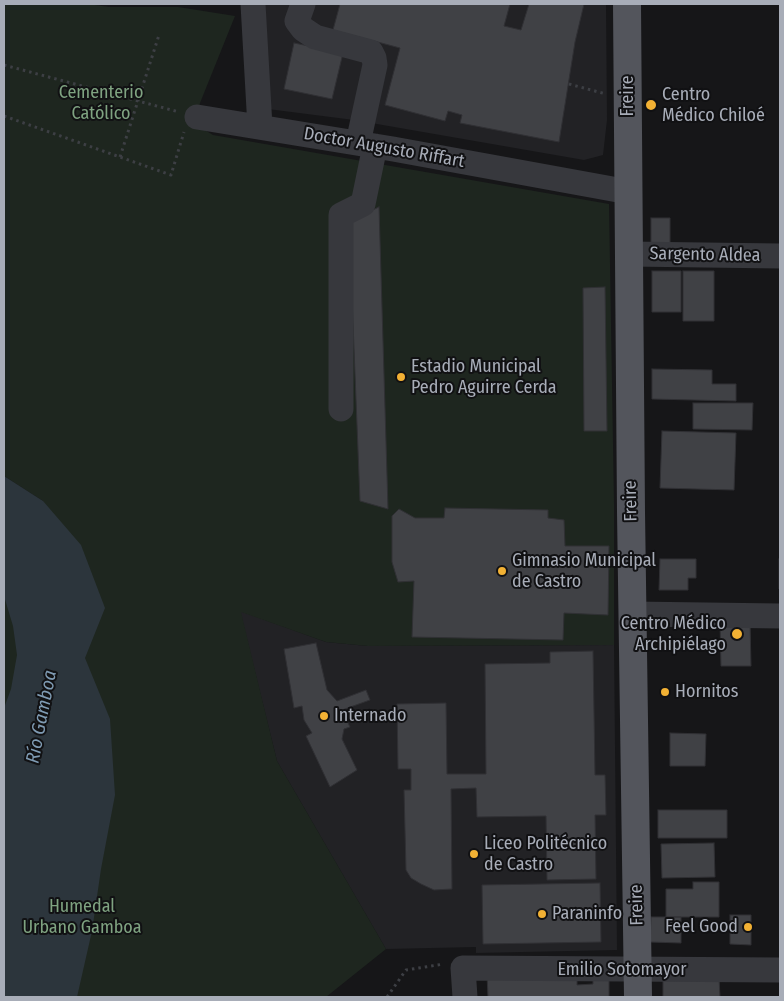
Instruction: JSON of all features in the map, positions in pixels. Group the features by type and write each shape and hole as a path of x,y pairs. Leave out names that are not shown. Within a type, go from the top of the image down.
{"main road":[{"name":"Freire","path":"627,4 632,614 638,997"}],"street":[{"path":"253,4 260,127"},
{"path":"302,4 298,21 303,29 314,36 372,52 375,65 363,204 341,215 341,409"},
{"name":"Doctor Augusto Riffart","path":"193,116 629,192"},
{"name":"Sargento Aldea","path":"629,254 780,256"},
{"path":"632,614 780,616"},
{"path":"463,968 465,997"},
{"name":"Emilio Sotomayor","path":"463,968 780,970"}],"path":[{"path":"120,157 159,35"},
{"path":"4,65 193,116 171,175 4,116"},
{"path":"569,84 607,94"},
{"path":"387,997 406,970 454,962 463,968"}],"shaded area":[{"path":"263,4 606,4 607,120 603,155 584,160 354,120 268,109"},
{"name":"Liceo Politécnico de Castro","path":"240,611 326,642 368,646 614,645 617,950 476,953 476,947 386,949 277,761"}],"green space":[{"name":"Cementerio Católico","path":"4,4 178,7 235,16 200,103 195,124 213,135 609,204 614,504 614,645 368,646 326,642 241,612 277,761 386,949 326,997 4,997 4,490 43,501 4,476"}],"water":[{"name":"Humedal Urbano Gamboa","path":"4,476 43,501 81,545 105,608 85,658 110,719 115,795 92,931 77,997 4,997 4,708 11,689 17,655 13,626 4,596"}],"building":[{"path":"340,4 510,4 504,26 521,30 529,4 584,4 575,42 559,142 460,123 462,115 448,111 445,121 385,105 400,48 333,30"},
{"path":"294,43 343,53 332,99 284,89"},
{"path":"379,207 388,509 360,501 349,221"},
{"path":"651,218 670,218 670,243 651,243"},
{"path":"652,271 681,271 681,312 652,312"},
{"path":"683,271 714,271 714,321 683,321"},
{"path":"605,287 607,431 584,431 583,288"},
{"path":"652,369 712,370 712,384 736,384 736,401 652,399"},
{"path":"693,403 753,403 752,430 693,429"},
{"path":"662,431 736,433 734,490 660,488"},
{"name":"Gimnasio Municipal de Castro","path":"445,508 548,510 548,518 564,520 565,546 609,546 608,615 564,613 563,640 412,637 414,581 398,582 392,562 392,516 399,509 415,518 444,518"},
{"path":"660,559 696,559 696,578 688,578 688,590 659,590"},
{"path":"780,559 780,589 779,589"},
{"path":"720,622 750,622 751,666 721,666"},
{"name":"Internado","path":"316,643 327,690 337,701 366,690 370,700 342,710 350,727 344,729 342,739 357,770 330,787 306,736 312,733 304,720 302,706 294,708 284,649"},
{"path":"593,651 595,775 605,775 606,815 595,815 596,879 547,880 546,816 477,817 476,788 451,789 452,889 434,890 411,878 406,870 404,790 411,790 411,769 398,769 397,704 446,703 447,774 486,774 485,664 550,663 550,652"},
{"path":"670,733 706,734 705,766 670,766"},
{"path":"658,810 727,810 727,838 658,838"},
{"path":"714,843 715,877 662,878 661,844"},
{"path":"693,882 719,882 719,917 666,917 666,889 693,889"},
{"name":"Paraninfo","path":"600,883 601,942 483,944 482,885"},
{"path":"730,915 751,915 751,945 730,944"},
{"path":"651,917 681,917 681,943 650,942"},
{"path":"577,972 577,985 593,984 593,973 609,973 609,997 488,997 487,974"},
{"path":"719,978 720,997 663,997 663,979"}],"place":[{"name":"Centro Médico Chiloé","path":"651,105"},
{"name":"Estadio Municipal Pedro Aguirre Cerda","path":"401,377"},
{"name":"Gimnasio Municipal de Castro","path":"502,571"},
{"name":"Centro Médico Archipiélago","path":"737,634"},
{"name":"Hornitos","path":"665,692"},
{"name":"Internado","path":"324,716"},
{"name":"Liceo Politécnico de Castro","path":"474,854"},
{"name":"Paraninfo","path":"542,914"},
{"name":"Feel Good","path":"748,927"}],"water label":[{"name":"Río Gamboa","path":"42,717"}]}
